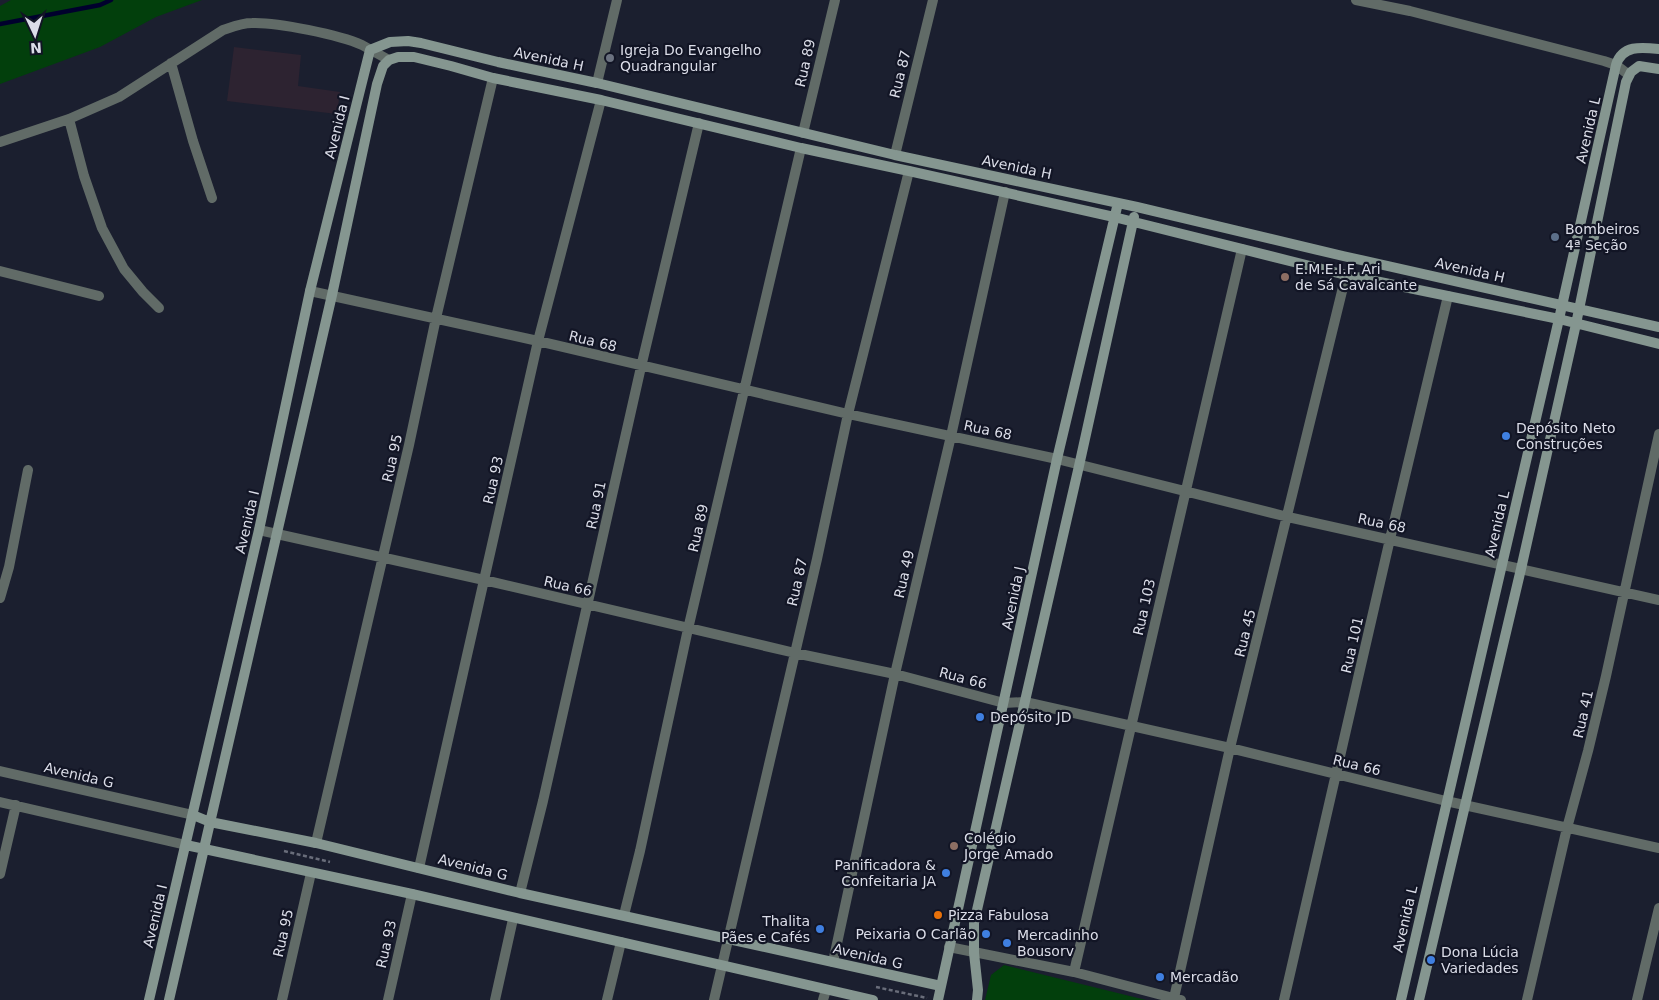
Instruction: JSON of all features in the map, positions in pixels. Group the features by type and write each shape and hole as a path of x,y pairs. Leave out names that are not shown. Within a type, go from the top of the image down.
{"street":[{"path":"597,84 617,0"},
{"name":"Rua 89","path":"803,133 835,0"},
{"name":"Rua 87","path":"895,155 933,0"},
{"path":"1356,0 1437,18 1604,61 1616,66 1629,76"},
{"path":"0,142 70,119 119,96 223,30 251,22 278,25 360,44 386,63 377,84 332,296 169,1000"},
{"name":"Avenida H","path":"370,50 390,42 416,42 895,155 1136,207 1659,327"},
{"name":"Avenida L","path":"1401,1000 1616,66 1620,55 1624,51 1642,47 1659,49"},
{"name":"Avenida I","path":"149,1000 259,530 310,291 370,50"},
{"name":"Avenida H","path":"386,63 398,57 414,57 493,78 601,100 801,148 1114,217 1346,275 1559,319 1659,344"},
{"path":"172,63 193,141 212,198"},
{"name":"Avenida L","path":"1419,1000 1521,569 1576,324 1626,82 1635,68 1639,66 1659,69"},
{"name":"Rua 95","path":"316,843 493,78"},
{"name":"Rua 93","path":"419,868 538,341 601,100"},
{"path":"70,119 84,176 102,228 124,269 159,308"},
{"name":"Rua 91","path":"520,893 699,123"},
{"name":"Rua 89","path":"624,915 640,851 688,628 801,148"},
{"name":"Rua 87","path":"714,1000 795,653 848,414 910,171"},
{"name":"Rua 49","path":"833,962 895,674 951,436 1005,192"},
{"name":"Avenida J","path":"938,1000 1057,459 1118,203"},
{"path":"976,1000 978,990 974,953 974,923 1080,466 1136,207"},
{"name":"Rua 103","path":"1074,972 1242,249"},
{"path":"0,271 99,296"},
{"name":"Rua 45","path":"1178,999 1230,748 1346,275"},
{"name":"Rua 68","path":"310,291 538,341 641,367 848,414 1057,459 1288,517 1659,600"},
{"name":"Rua 101","path":"1284,1000 1448,296"},
{"name":"Rua 41","path":"1527,1000 1567,828 1590,742 1659,434"},
{"path":"0,598 28,470"},
{"name":"Rua 66","path":"259,530 484,580 588,606 795,653 895,674 1004,703 1025,702 1230,748 1446,801 1659,848"},
{"name":"Avenida G","path":"0,770 193,815 210,822 316,843 520,893 941,986"},
{"path":"0,802 722,965 824,995 873,1000"},
{"path":"0,874 16,805"},
{"name":"Rua 95","path":"282,1000 311,873"},
{"name":"Rua 93","path":"388,1000 412,894"},
{"path":"1637,1000 1659,908"},
{"path":"495,1000 513,919"},
{"path":"607,1000 621,942"},
{"path":"950,947 1074,972 1178,999"}],"shaded area":[{"path":"234,47 301,55 298,86 340,92 337,114 227,101"}],"green space":[{"path":"11,0 202,0 156,17 100,47 0,84 0,6"},
{"path":"1004,965 1146,1000 985,1000 991,975"}],"waterway":[{"path":"0,24 100,5 111,0"}],"place":[{"name":"Igreja Do Evangelho Quadrangular","path":"610,58"},
{"name":"Bombeiros 4ª Seção","path":"1555,237"},
{"name":"E.M.E.I.F. Ari de Sá Cavalcante","path":"1285,277"},
{"name":"Depósito Neto Construções","path":"1506,436"},
{"name":"Depósito JD","path":"980,717"},
{"name":"Colégio Jorge Amado","path":"954,846"},
{"name":"Panificadora & Confeitaria JA","path":"946,873"},
{"name":"Pizza Fabulosa","path":"938,915"},
{"name":"Thalita Pães e Cafés","path":"820,929"},
{"name":"Peixaria O Carlão","path":"986,934"},
{"name":"Mercadinho Bousorv","path":"1007,943"},
{"name":"Dona Lúcia Variedades","path":"1431,960"},
{"name":"Mercadão","path":"1160,977"}]}
